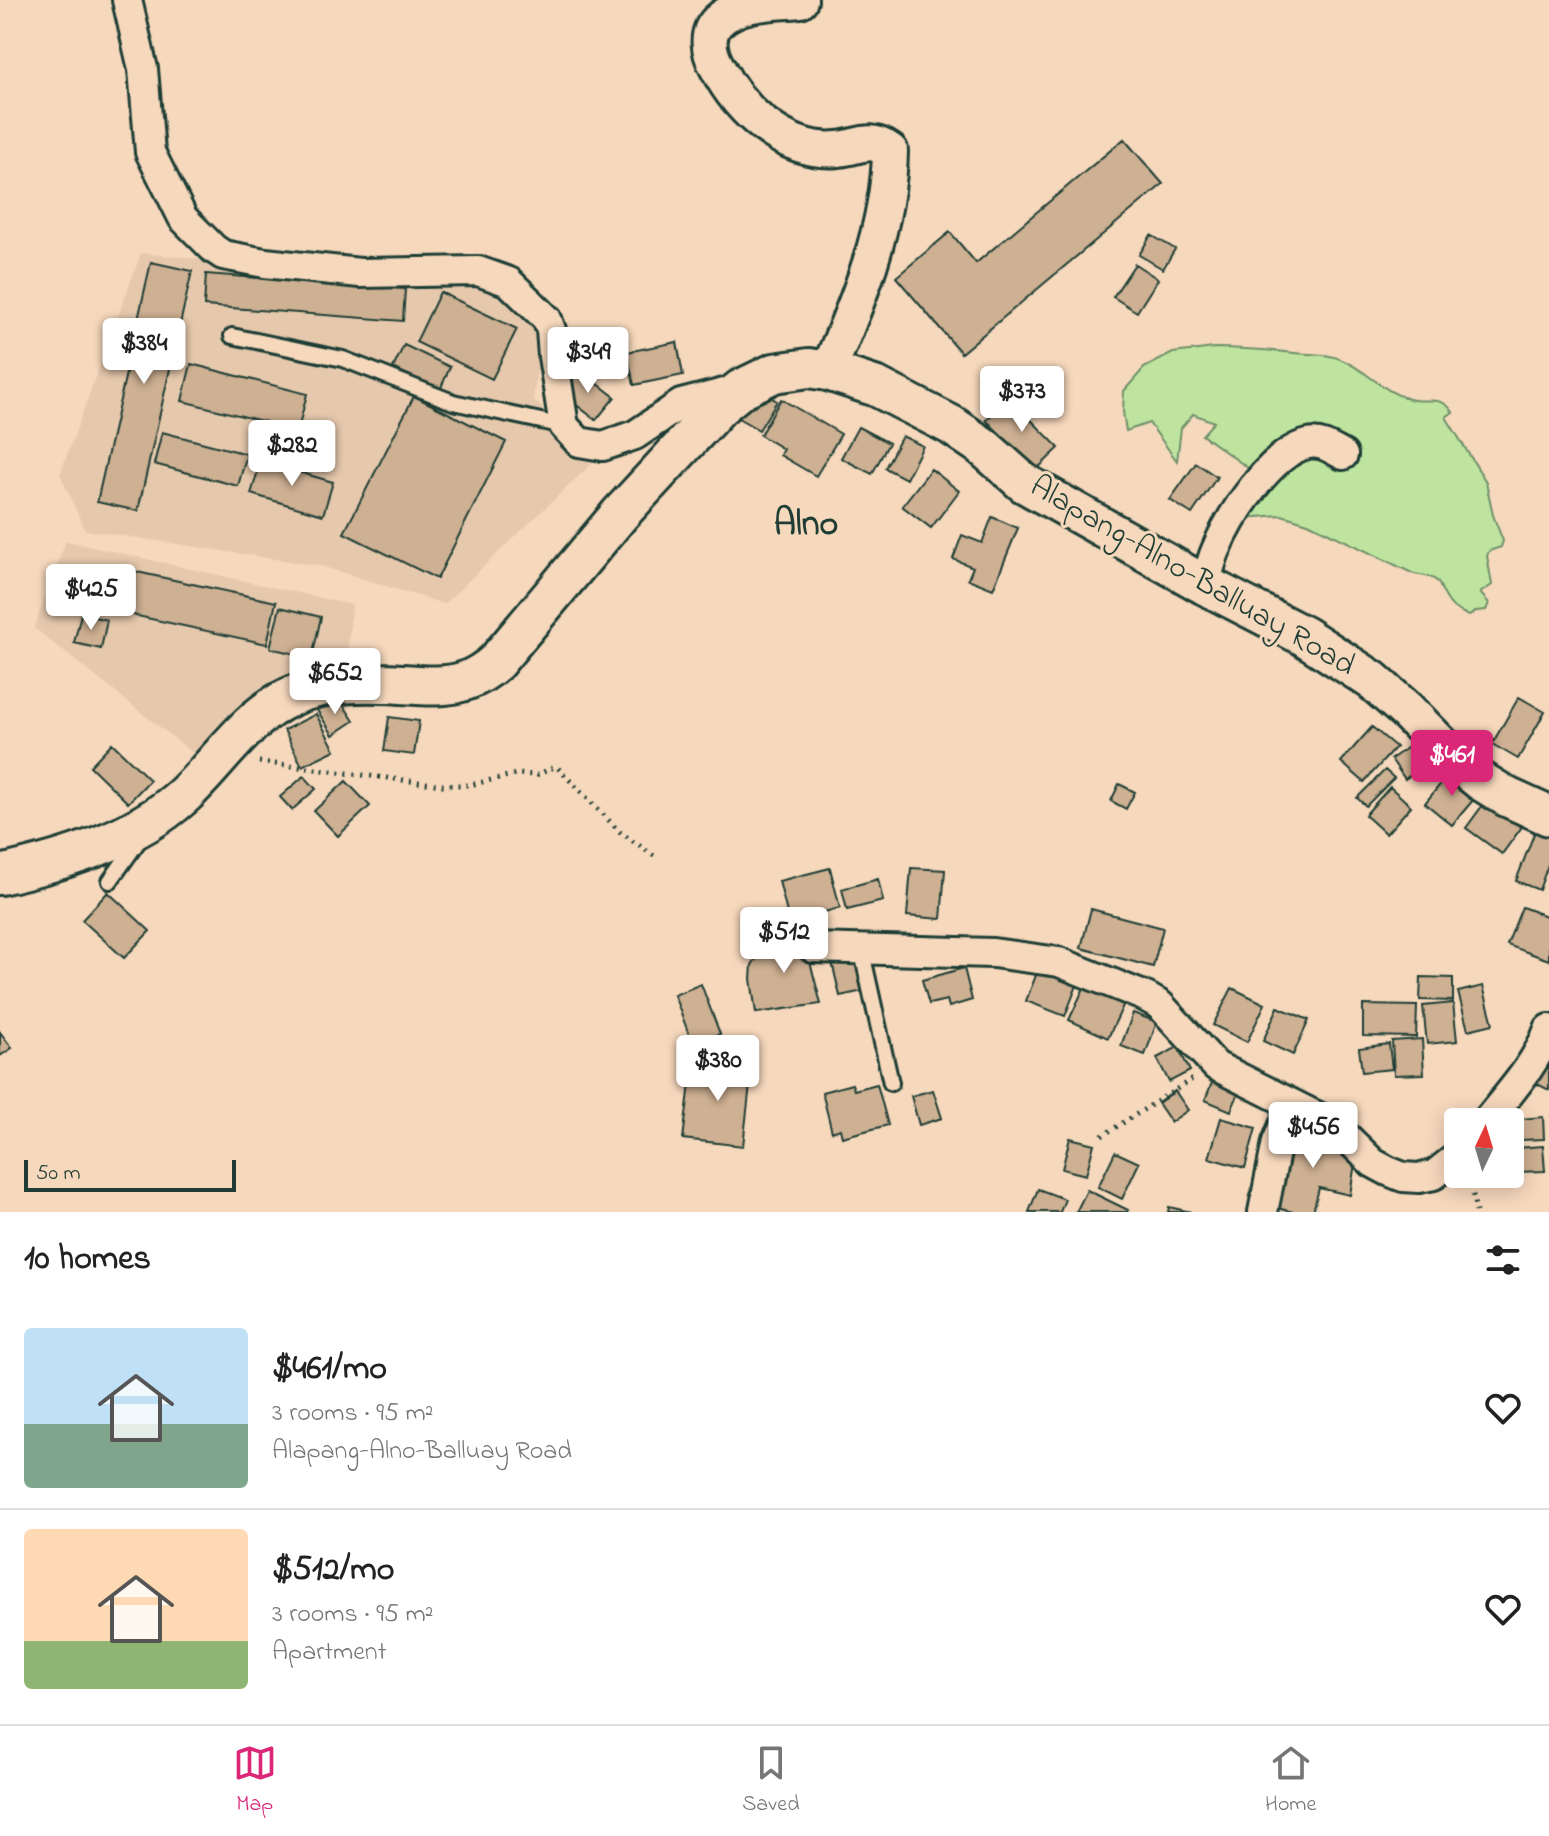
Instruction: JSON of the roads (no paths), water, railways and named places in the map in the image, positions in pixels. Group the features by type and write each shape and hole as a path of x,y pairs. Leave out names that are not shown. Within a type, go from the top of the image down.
{"main road":[{"name":"Alapang-Alno-Balluay Road","path":"0,875 120,837 153,820 181,797 249,727 291,696 343,683 444,685 463,682 481,674 496,662 649,482 719,407 741,389 774,373 809,368 877,387 951,425 982,446 1024,483 1205,585 1304,636 1383,690 1481,781 1549,816"}],"street":[{"path":"127,0 143,69 150,152 183,218 223,255 360,273 478,271 509,282 547,319 564,426 579,442 603,446 635,435 681,404 741,389"},
{"path":"800,0 758,4 728,12 713,26 709,44 716,65 732,93 752,116 782,137 812,148 839,149 861,143 879,143 890,151 886,201 877,236 856,306 828,371"},
{"path":"1205,585 1216,549 1227,529 1275,463 1310,443 1326,445 1343,455"},
{"path":"813,948 993,953 1059,962 1160,1005 1216,1066 1334,1125 1373,1163 1403,1177 1419,1178 1434,1175 1444,1167"},
{"path":"1497,1108 1528,1069 1543,1046 1549,1029"},
{"path":"1263,1212 1277,1142 1292,1106"}],"lane":[{"path":"232,336 343,359 453,402 564,426"},
{"path":"110,881 153,820"},
{"path":"861,948 891,1083"}],"district":[{"name":"Alno","path":"806,525"}]}
